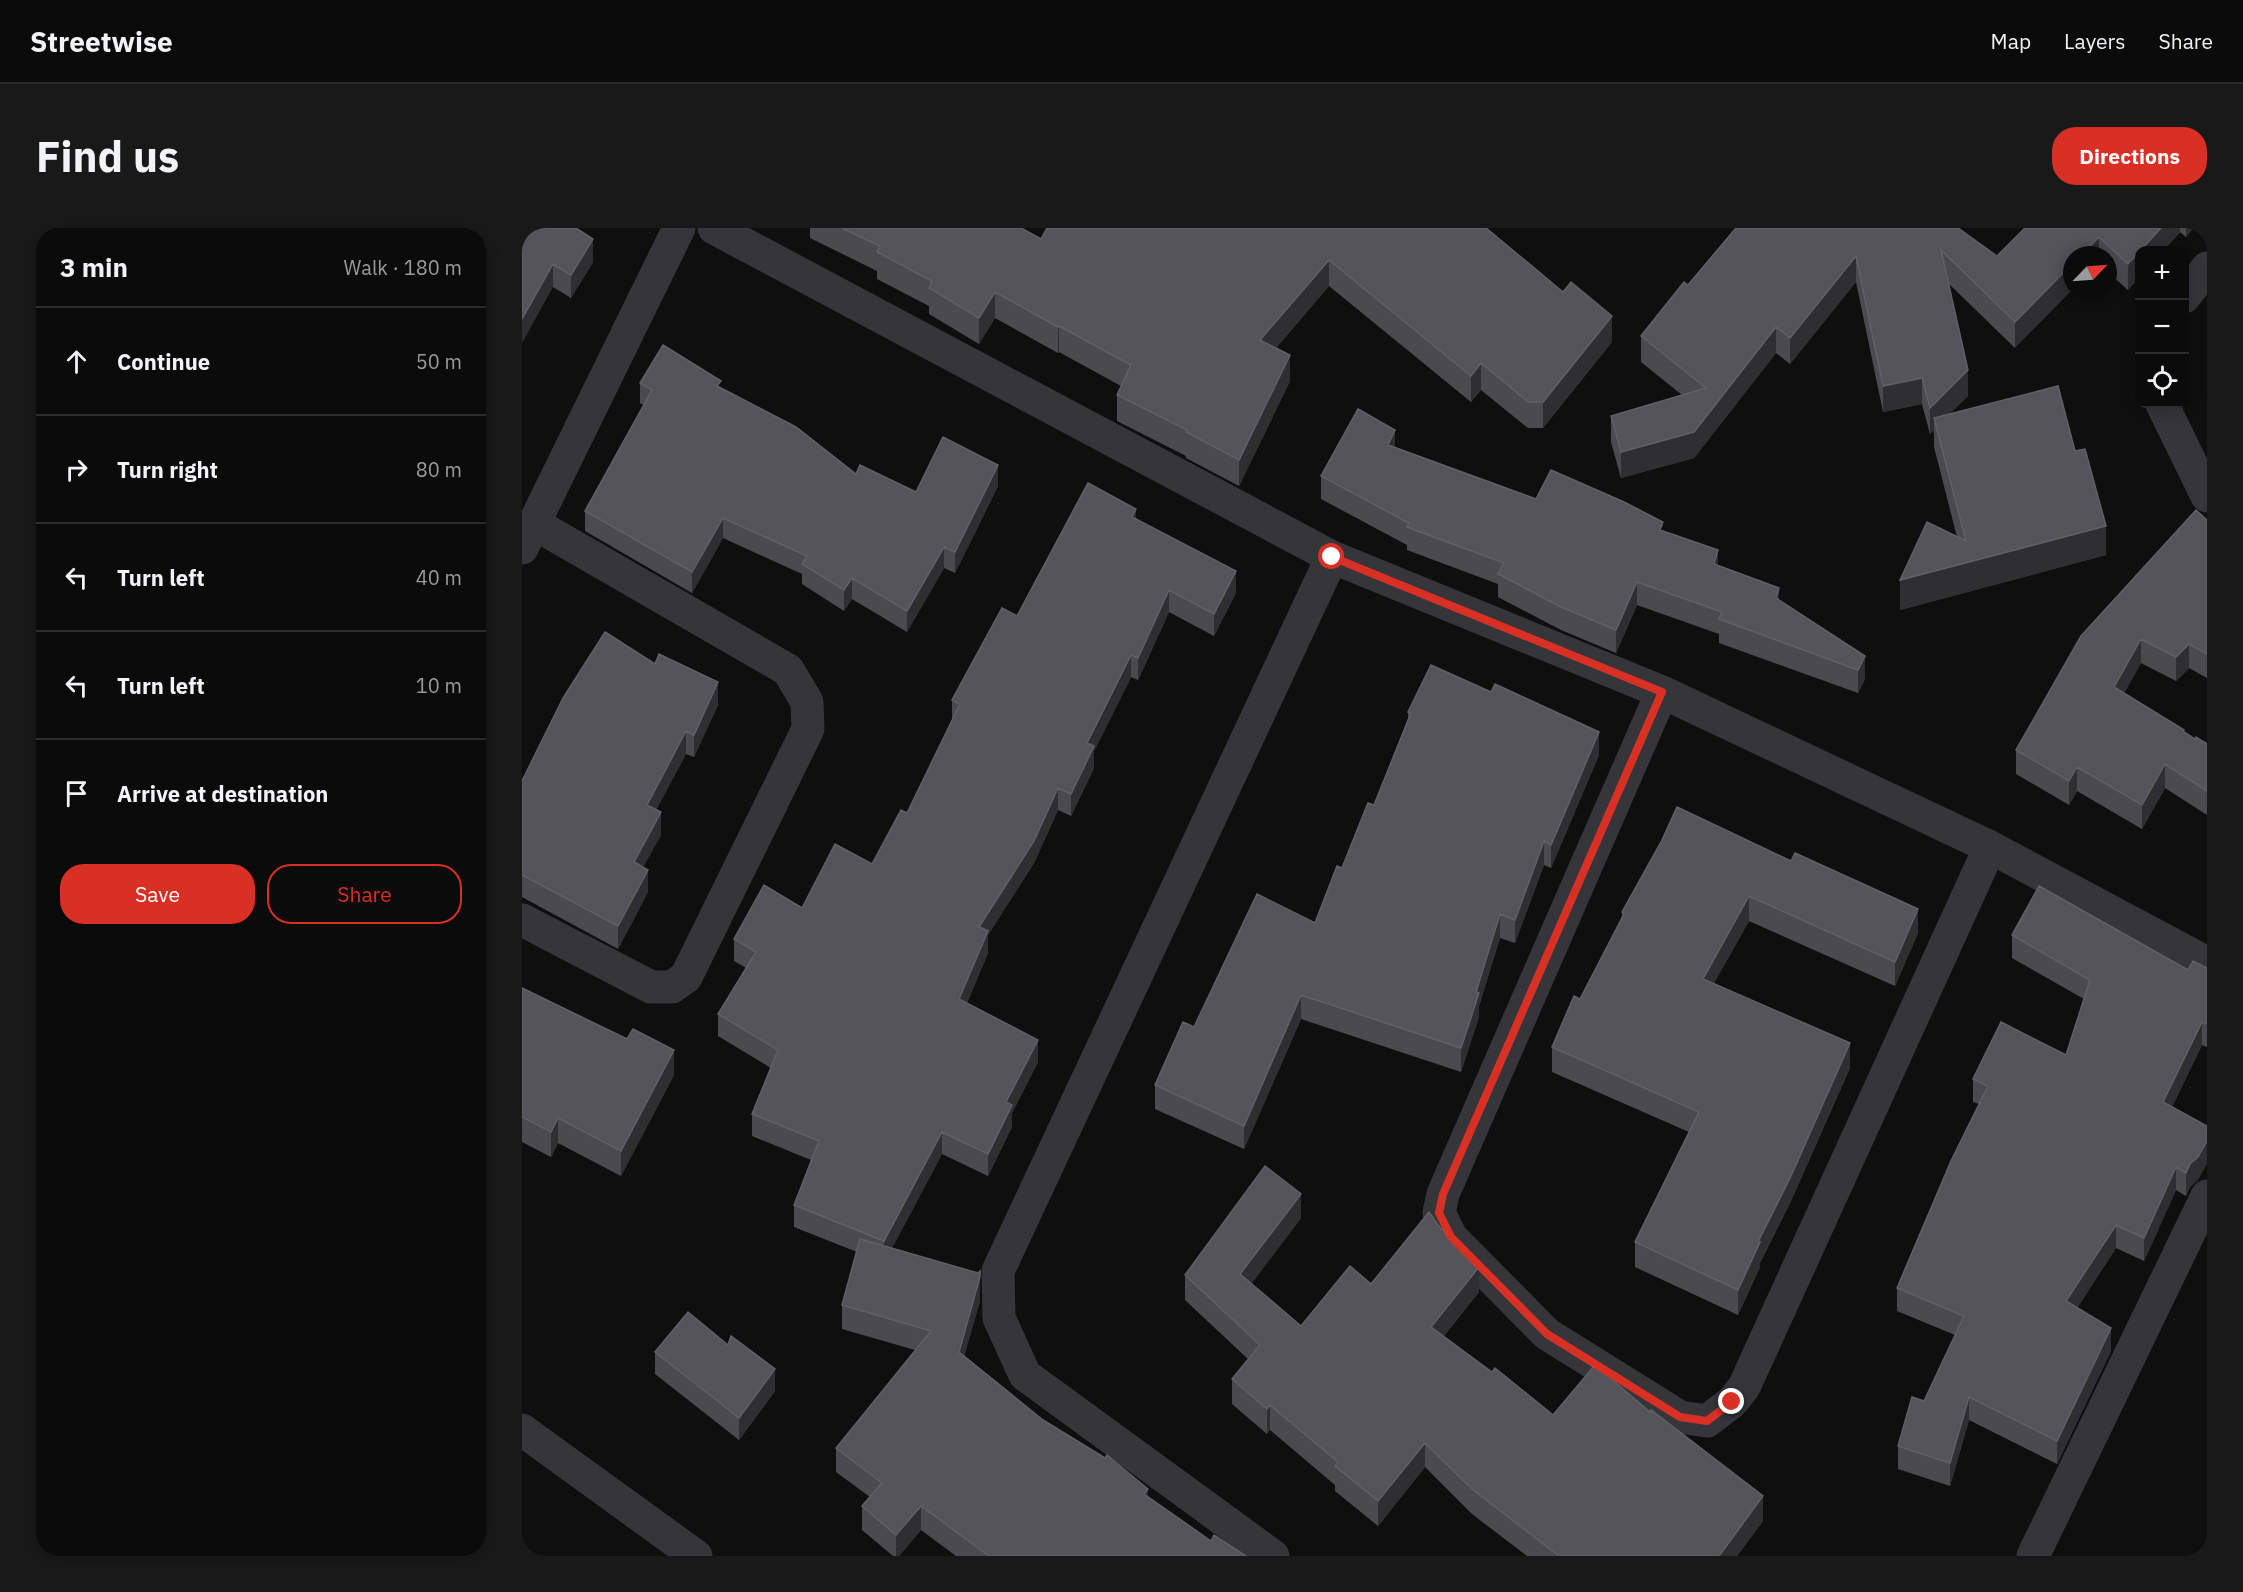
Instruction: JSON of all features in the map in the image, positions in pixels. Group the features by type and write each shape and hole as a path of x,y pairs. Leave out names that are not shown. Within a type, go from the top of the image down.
{"street":[{"path":"522,920 651,987 672,987 686,977 808,729 807,702 788,670 528,536 679,228"},
{"path":"714,228 1332,557 1662,692 1990,847 2207,963"},
{"path":"2189,291 2207,268"},
{"path":"2164,408 2207,496"},
{"path":"1273,1556 1025,1375 999,1318 998,1270 1332,557"},
{"path":"1662,692 1443,1194 1439,1213 1451,1237 1547,1334 1680,1417 1707,1421 1732,1402 1744,1387 1990,847"},
{"path":"2033,1556 2207,1196"},
{"path":"522,1430 696,1556"}],"building":[{"path":"522,228 576,228 593,239 571,275 553,264 522,319"},
{"path":"842,228 1021,228 1041,239 1047,228 1486,228 1563,292 1571,282 1612,316 1543,402 1528,402 1481,363 1471,376 1329,260 1260,340 1290,355 1239,460 1186,432 1187,430 1117,395 1131,365 995,292 979,318 929,288 932,281 877,252 880,246"},
{"path":"1736,228 1958,228 1997,256 2025,228 2161,228 2144,246 2135,246 2135,256 2128,264 2117,254 2117,246 2109,246 2099,237 2090,246 2063,246 2063,273 2015,322 1941,250 1968,370 1930,408 1922,378 1883,386 1856,256 1790,338 1776,327 1694,432 1621,452 1611,416 1706,388 1641,336 1684,282 1688,285"},
{"path":"663,345 721,381 717,386 796,427 856,474 860,465 916,492 943,437 998,465 955,552 944,547 907,611 852,578 844,590 802,564 807,556 723,518 692,572 585,511 652,390 640,383"},
{"path":"2058,386 2075,451 2085,449 2106,526 1900,580 1927,522 1966,541 1934,418"},
{"path":"1358,409 1395,430 1388,445 1536,499 1551,470 1663,522 1660,530 1718,550 1714,564 1779,588 1776,598 1865,656 1858,670 1719,619 1722,612 1637,582 1616,630 1561,607 1498,574 1504,563 1407,527 1409,523 1321,476"},
{"path":"1088,483 1136,509 1132,517 1236,571 1214,614 1169,590 1138,658 1131,655 1087,743 1094,746 1071,794 1058,788 1034,841 979,927 988,931 959,999 1038,1040 1006,1102 1012,1105 988,1154 942,1132 884,1241 794,1205 819,1141 752,1114 778,1050 718,1014 756,952 734,939 764,885 802,908 835,844 872,864 901,810 907,813 960,704 952,700 1002,608 1017,616"},
{"path":"2196,510 2207,520 2207,654 2189,644 2176,657 2141,639 2114,687 2195,739 2196,737 2207,744 2207,791 2165,764 2142,805 2077,767 2069,781 2016,750 2081,636"},
{"path":"605,632 655,664 659,654 718,682 694,735 686,731 647,805 661,812 634,862 648,870 618,926 522,875 522,781 563,698"},
{"path":"1431,665 1491,692 1495,684 1599,732 1551,845 1544,841 1515,920 1500,914 1476,992 1479,993 1461,1048 1301,995 1244,1126 1155,1085 1183,1022 1194,1027 1257,894 1315,923 1337,866 1342,868 1368,803 1374,805 1411,713 1408,712"},
{"path":"1677,807 1791,861 1795,853 1918,909 1895,962 1749,896 1703,979 1850,1043 1738,1290 1635,1242 1699,1112 1552,1047 1574,996 1580,999"},
{"path":"2039,886 2188,970 2193,961 2207,968 2207,1024 2202,1022 2163,1102 2207,1126 2207,1141 2186,1173 2176,1167 2144,1238 2116,1225 2066,1301 2111,1328 2057,1441 1969,1397 1950,1463 1898,1446 1912,1397 1924,1401 1964,1316 1897,1288 1951,1161 1988,1086 1973,1079 2001,1022 2066,1055 2090,980 2012,935"},
{"path":"522,988 627,1039 633,1029 674,1050 621,1151 558,1118 551,1132 522,1117"},
{"path":"1265,1166 1301,1194 1240,1274 1301,1326 1350,1266 1371,1284 1429,1212 1438,1225 1479,1267 1431,1327 1492,1372 1495,1368 1553,1415 1595,1365 1650,1412 1651,1410 1763,1496 1719,1556 1559,1556 1472,1489 1425,1443 1378,1501 1335,1466 1338,1462 1270,1405 1267,1409 1232,1379 1260,1345 1185,1275"},
{"path":"860,1239 978,1273 980,1271 959,1352 1043,1420 1105,1458 1107,1455 1148,1489 1144,1494 1211,1541 1214,1535 1246,1556 989,1556 921,1506 896,1535 862,1506 882,1483 836,1448 931,1331 842,1305"},
{"path":"688,1312 728,1345 731,1336 775,1369 739,1418 655,1352"}],"route":[{"path":"1332,557 1662,692 1443,1194 1439,1213 1451,1237 1547,1334 1680,1417 1707,1421 1732,1402"}]}
